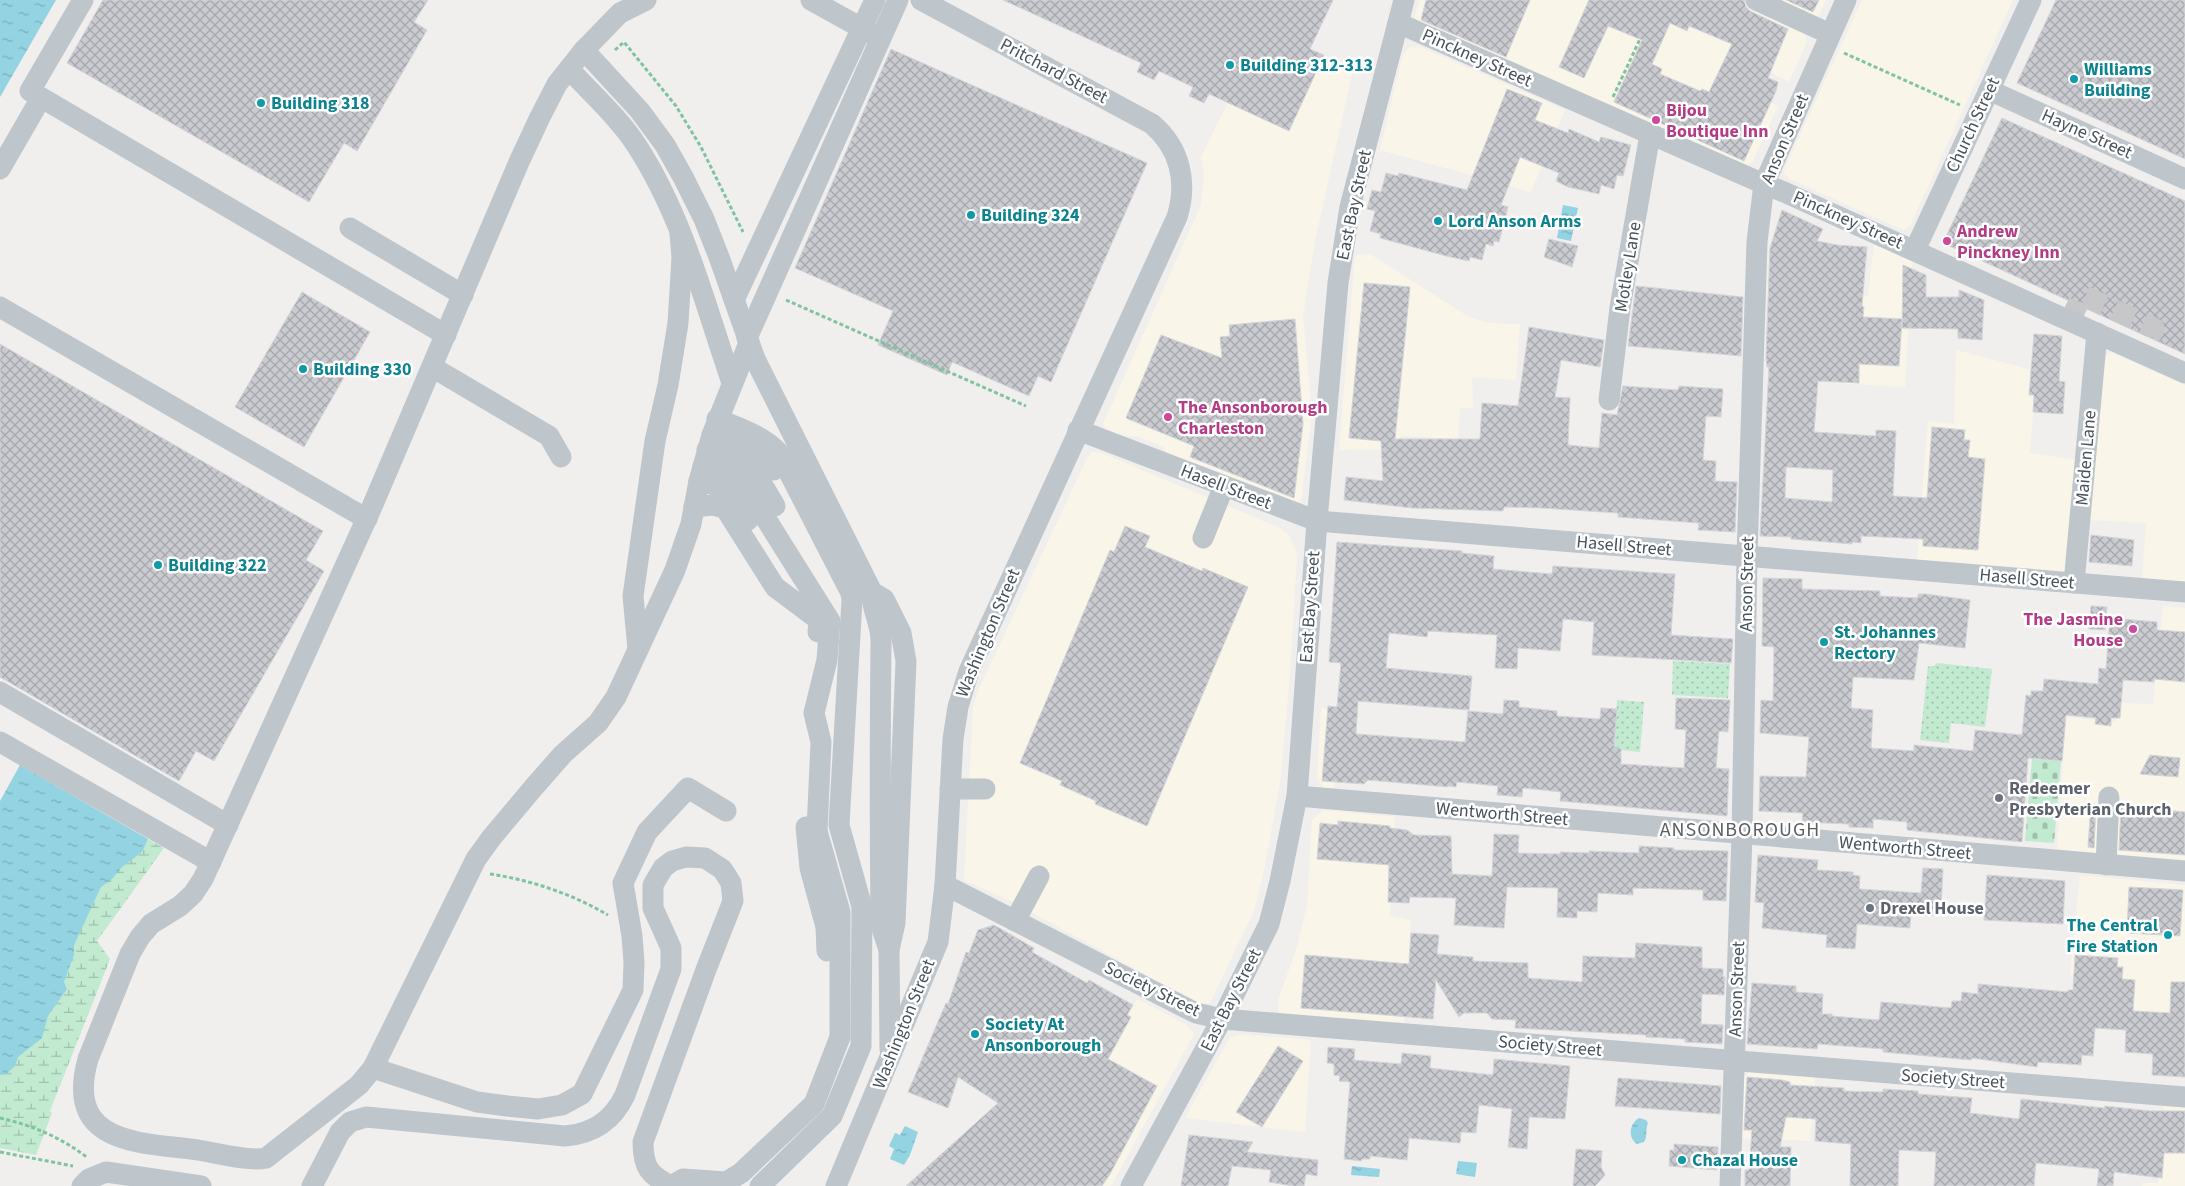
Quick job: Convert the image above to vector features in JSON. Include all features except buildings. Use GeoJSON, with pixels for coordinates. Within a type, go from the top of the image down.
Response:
{"type":"FeatureCollection","features":[{"type":"Feature","properties":{"kind":"street"},"geometry":{"type":"LineString","coordinates":[[83,0],[30,92],[446,335]]}},
{"type":"Feature","properties":{"kind":"street"},"geometry":{"type":"LineString","coordinates":[[646,0],[620,13],[584,50],[557,84],[524,150],[367,519],[211,862],[193,894],[180,906],[151,924],[140,937],[130,954],[88,1059],[82,1089],[92,1115],[109,1134],[130,1141],[235,1155],[253,1160],[266,1158],[358,1085],[373,1068],[470,870],[492,837],[534,787],[563,754],[598,723],[616,697],[676,570],[691,524],[708,450],[770,286],[898,0]]}},
{"type":"Feature","properties":{"kind":"street"},"geometry":{"type":"LineString","coordinates":[[811,0],[881,39]]}},
{"type":"Feature","properties":{"kind":"street"},"geometry":{"type":"LineString","coordinates":[[734,300],[875,0]]}},
{"type":"Feature","properties":{"kind":"street","name":"Pritchard Street"},"geometry":{"type":"LineString","coordinates":[[921,0],[1152,124],[1162,133],[1176,154]]}},
{"type":"Feature","properties":{"kind":"street","name":"East Bay Street"},"geometry":{"type":"LineString","coordinates":[[1130,1186],[1222,1019],[1268,924],[1280,881],[1297,796],[1317,521],[1338,283],[1350,207],[1404,0]]}},
{"type":"Feature","properties":{"kind":"street"},"geometry":{"type":"LineString","coordinates":[[1756,0],[1830,34]]}},
{"type":"Feature","properties":{"kind":"street","name":"Anson Street"},"geometry":{"type":"LineString","coordinates":[[1730,1186],[1742,835],[1747,556],[1757,242],[1764,184],[1846,0]]}},
{"type":"Feature","properties":{"kind":"street","name":"Church Street"},"geometry":{"type":"LineString","coordinates":[[1915,250],[2031,0]]}},
{"type":"Feature","properties":{"kind":"street","name":"Pinckney Street"},"geometry":{"type":"LineString","coordinates":[[1398,23],[1915,250],[2185,373]]}},
{"type":"Feature","properties":{"kind":"street"},"geometry":{"type":"LineString","coordinates":[[584,50],[640,111],[665,145],[704,219],[755,360],[872,592],[884,599],[901,633],[906,662],[895,924],[889,950],[890,1060]]}},
{"type":"Feature","properties":{"kind":"street"},"geometry":{"type":"LineString","coordinates":[[569,69],[618,122],[636,145],[653,174],[680,234],[732,383]]}},
{"type":"Feature","properties":{"kind":"street","name":"Hayne Street"},"geometry":{"type":"LineString","coordinates":[[1990,90],[2185,178]]}},
{"type":"Feature","properties":{"kind":"street"},"geometry":{"type":"LineString","coordinates":[[0,169],[41,98]]}},
{"type":"Feature","properties":{"kind":"street","name":"Motley Lane"},"geometry":{"type":"LineString","coordinates":[[1609,400],[1620,308],[1650,134]]}},
{"type":"Feature","properties":{"kind":"street","name":"Washington Street"},"geometry":{"type":"LineString","coordinates":[[836,1186],[938,942],[945,885],[950,789],[958,706],[968,671],[1177,217],[1181,204],[1183,180],[1176,154]]}},
{"type":"Feature","properties":{"kind":"street"},"geometry":{"type":"LineString","coordinates":[[350,228],[463,295]]}},
{"type":"Feature","properties":{"kind":"street"},"geometry":{"type":"LineString","coordinates":[[638,650],[633,596],[655,441],[668,385],[678,323],[682,257],[680,234]]}},
{"type":"Feature","properties":{"kind":"street"},"geometry":{"type":"LineString","coordinates":[[0,307],[367,519]]}},
{"type":"Feature","properties":{"kind":"street","name":"Maiden Lane"},"geometry":{"type":"LineString","coordinates":[[2074,583],[2097,334]]}},
{"type":"Feature","properties":{"kind":"street"},"geometry":{"type":"LineString","coordinates":[[432,368],[549,436],[561,457]]}},
{"type":"Feature","properties":{"kind":"street","name":"Hasell Street"},"geometry":{"type":"LineString","coordinates":[[1078,430],[1317,521],[2185,592]]}},
{"type":"Feature","properties":{"kind":"street"},"geometry":{"type":"LineString","coordinates":[[708,450],[753,433],[766,441],[779,453],[851,593],[839,825],[862,906],[861,1046],[832,1116],[760,1186]]}},
{"type":"Feature","properties":{"kind":"street"},"geometry":{"type":"LineString","coordinates":[[708,450],[717,485],[732,493],[798,604]]}},
{"type":"Feature","properties":{"kind":"street"},"geometry":{"type":"LineString","coordinates":[[314,1185],[340,1132],[350,1122],[366,1117],[565,1136],[590,1131],[612,1116],[619,1109],[625,1095],[671,969],[671,948],[653,908],[653,885],[663,868],[672,861],[686,857],[696,856],[705,858],[722,869],[731,883],[733,901],[643,1142],[643,1158],[650,1172],[675,1184],[721,1183],[730,1180],[741,1173],[814,1104],[840,1037],[840,912],[817,831],[821,742],[814,713],[826,660],[830,621],[748,489],[739,478],[708,450]]}},
{"type":"Feature","properties":{"kind":"street"},"geometry":{"type":"LineString","coordinates":[[708,450],[731,456],[743,463],[759,478],[841,621],[828,831],[851,908],[851,1034],[849,1046],[825,1107],[743,1186]]}},
{"type":"Feature","properties":{"kind":"street"},"geometry":{"type":"LineString","coordinates":[[1203,538],[1224,486]]}},
{"type":"Feature","properties":{"kind":"street"},"geometry":{"type":"LineString","coordinates":[[675,1184],[727,1167],[802,1099],[829,1038],[826,927],[810,868],[806,836],[809,745],[802,710],[815,666],[819,620],[775,586],[725,508],[713,505],[694,507]]}},
{"type":"Feature","properties":{"kind":"street"},"geometry":{"type":"LineString","coordinates":[[0,692],[228,825]]}},
{"type":"Feature","properties":{"kind":"street"},"geometry":{"type":"LineString","coordinates":[[0,742],[211,862]]}},
{"type":"Feature","properties":{"kind":"street"},"geometry":{"type":"LineString","coordinates":[[373,1068],[478,1102],[507,1106],[538,1109],[562,1105],[582,1094],[633,990],[634,962],[632,936],[623,883],[647,832],[688,788],[726,811]]}},
{"type":"Feature","properties":{"kind":"street"},"geometry":{"type":"LineString","coordinates":[[950,789],[985,789]]}},
{"type":"Feature","properties":{"kind":"street","name":"Wentworth Street"},"geometry":{"type":"LineString","coordinates":[[1297,796],[2185,871]]}},
{"type":"Feature","properties":{"kind":"street"},"geometry":{"type":"LineString","coordinates":[[2106,865],[2109,797]]}},
{"type":"Feature","properties":{"kind":"street"},"geometry":{"type":"LineString","coordinates":[[1015,921],[1039,876]]}},
{"type":"Feature","properties":{"kind":"street","name":"Society Street"},"geometry":{"type":"LineString","coordinates":[[945,885],[1196,1013],[1222,1019],[1734,1062],[2185,1097]]}},
{"type":"Feature","properties":{"kind":"street"},"geometry":{"type":"LineString","coordinates":[[94,1178],[201,1186]]}},
{"type":"Feature","properties":{"kind":"path"},"geometry":{"type":"LineString","coordinates":[[1610,104],[1640,40]]}},
{"type":"Feature","properties":{"kind":"path"},"geometry":{"type":"LineString","coordinates":[[599,65],[624,42],[676,106],[701,147],[754,256]]}},
{"type":"Feature","properties":{"kind":"path"},"geometry":{"type":"LineString","coordinates":[[1844,53],[1960,105]]}},
{"type":"Feature","properties":{"kind":"path"},"geometry":{"type":"LineString","coordinates":[[716,250],[736,217]]}},
{"type":"Feature","properties":{"kind":"path"},"geometry":{"type":"LineString","coordinates":[[770,286],[788,301],[1026,406]]}},
{"type":"Feature","properties":{"kind":"path"},"geometry":{"type":"LineString","coordinates":[[470,870],[507,876],[544,886],[578,900],[608,916]]}},
{"type":"Feature","properties":{"kind":"path"},"geometry":{"type":"LineString","coordinates":[[0,1118],[30,1125],[79,1151],[94,1178]]}},
{"type":"Feature","properties":{"kind":"path"},"geometry":{"type":"LineString","coordinates":[[0,1152],[81,1167],[94,1178]]}},
{"type":"Feature","properties":{"kind":"shaded area"},"geometry":{"type":"Polygon","coordinates":[[[1420,0],[1730,0],[1805,34],[1807,42],[1789,82],[1732,54],[1720,77],[1778,106],[1752,163],[1746,167],[1414,19],[1420,0]]]}},
{"type":"Feature","properties":{"kind":"shaded area"},"geometry":{"type":"Polygon","coordinates":[[[1768,0],[1826,0],[1818,18],[1768,0]]]}},
{"type":"Feature","properties":{"kind":"shaded area"},"geometry":{"type":"Polygon","coordinates":[[[1862,0],[2013,0],[1910,226],[1903,230],[1790,179],[1784,174],[1785,168],[1862,0]]]}},
{"type":"Feature","properties":{"kind":"shaded area"},"geometry":{"type":"Polygon","coordinates":[[[1264,29],[1353,70],[1315,241],[1303,316],[1312,414],[1301,500],[1298,504],[1170,457],[1163,447],[1136,436],[1122,437],[1106,429],[1103,424],[1201,205],[1204,175],[1201,157],[1264,29]]]}},
{"type":"Feature","properties":{"kind":"shaded area"},"geometry":{"type":"Polygon","coordinates":[[[1418,46],[1565,110],[1531,192],[1380,150],[1403,54],[1410,47],[1418,46]]]}},
{"type":"Feature","properties":{"kind":"shaded area"},"geometry":{"type":"Polygon","coordinates":[[[1874,244],[1912,262],[1905,387],[1835,383],[1839,299],[1868,296],[1874,244]]]}},
{"type":"Feature","properties":{"kind":"shaded area"},"geometry":{"type":"Polygon","coordinates":[[[1370,254],[1469,317],[1489,323],[1520,324],[1516,380],[1472,377],[1473,408],[1460,408],[1458,439],[1400,436],[1398,449],[1339,450],[1355,255],[1370,254]]]}},
{"type":"Feature","properties":{"kind":"shaded area"},"geometry":{"type":"Polygon","coordinates":[[[1956,350],[2036,371],[2030,453],[2078,460],[2068,565],[2063,573],[1917,560],[1928,421],[1954,424],[1956,350]]]}},
{"type":"Feature","properties":{"kind":"shaded area"},"geometry":{"type":"Polygon","coordinates":[[[2110,352],[2185,385],[2185,583],[2142,580],[2146,523],[2088,520],[2104,364],[2106,356],[2110,352]]]}},
{"type":"Feature","properties":{"kind":"shaded area"},"geometry":{"type":"Polygon","coordinates":[[[1092,452],[1099,452],[1280,528],[1289,535],[1297,554],[1290,673],[1280,784],[1262,880],[1254,911],[1209,1003],[1204,1004],[1194,1001],[1013,902],[964,880],[973,709],[978,691],[1087,458],[1092,452]]]}},
{"type":"Feature","properties":{"kind":"shaded area"},"geometry":{"type":"Polygon","coordinates":[[[2163,606],[2185,608],[2185,860],[2057,850],[2066,717],[2115,722],[2118,703],[2153,704],[2163,606]]]}},
{"type":"Feature","properties":{"kind":"shaded area"},"geometry":{"type":"Polygon","coordinates":[[[1321,708],[1343,710],[1334,790],[1326,790],[1317,779],[1321,708]]]}},
{"type":"Feature","properties":{"kind":"shaded area"},"geometry":{"type":"Polygon","coordinates":[[[1323,810],[1395,817],[1390,916],[1411,920],[1404,1025],[1283,1016],[1278,1011],[1278,1001],[1298,943],[1307,905],[1312,820],[1323,810]]]}},
{"type":"Feature","properties":{"kind":"shaded area"},"geometry":{"type":"Polygon","coordinates":[[[2080,875],[2185,885],[2185,1028],[2107,1022],[2110,977],[2070,975],[2080,875]]]}},
{"type":"Feature","properties":{"kind":"shaded area"},"geometry":{"type":"Polygon","coordinates":[[[1137,999],[1187,1025],[1194,1034],[1111,1186],[1015,1186],[1083,1101],[1137,999]]]}},
{"type":"Feature","properties":{"kind":"shaded area"},"geometry":{"type":"Polygon","coordinates":[[[1241,1034],[1311,1040],[1305,1132],[1185,1118],[1226,1044],[1231,1037],[1241,1034]]]}},
{"type":"Feature","properties":{"kind":"shaded area"},"geometry":{"type":"Polygon","coordinates":[[[1750,1072],[1815,1077],[1810,1141],[1739,1138],[1743,1078],[1750,1072]]]}},
{"type":"Feature","properties":{"kind":"shaded area"},"geometry":{"type":"Polygon","coordinates":[[[2164,1106],[2185,1107],[2185,1186],[2142,1186],[2143,1183],[2158,1183],[2164,1106]]]}},
{"type":"Feature","properties":{"kind":"green space"},"geometry":{"type":"Polygon","coordinates":[[[1673,661],[1730,664],[1728,698],[1672,695],[1673,661]]]}},
{"type":"Feature","properties":{"kind":"green space"},"geometry":{"type":"Polygon","coordinates":[[[1937,663],[1992,669],[1985,727],[1951,723],[1949,743],[1920,740],[1928,666],[1934,666],[1937,663]]]}},
{"type":"Feature","properties":{"kind":"green space"},"geometry":{"type":"Polygon","coordinates":[[[1617,700],[1644,702],[1640,752],[1621,750],[1614,746],[1617,700]]]}},
{"type":"Feature","properties":{"kind":"green space"},"geometry":{"type":"Polygon","coordinates":[[[2032,759],[2061,761],[2054,843],[2025,841],[2032,759]]]}},
{"type":"Feature","properties":{"kind":"green space"},"geometry":{"type":"Polygon","coordinates":[[[116,821],[164,848],[97,941],[110,959],[50,1111],[52,1113],[36,1155],[0,1148],[0,871],[116,821]]]}},
{"type":"Feature","properties":{"kind":"water"},"geometry":{"type":"Polygon","coordinates":[[[0,0],[56,0],[0,97],[0,0]]]}},
{"type":"Feature","properties":{"kind":"water"},"geometry":{"type":"Polygon","coordinates":[[[1563,205],[1578,208],[1571,241],[1557,238],[1563,205]]]}},
{"type":"Feature","properties":{"kind":"water"},"geometry":{"type":"Polygon","coordinates":[[[20,765],[148,839],[142,852],[122,867],[112,879],[101,887],[74,945],[74,955],[64,982],[67,989],[48,1016],[42,1038],[18,1057],[15,1066],[6,1074],[0,1075],[0,801],[20,765]]]}},
{"type":"Feature","properties":{"kind":"water"},"geometry":{"type":"Polygon","coordinates":[[[1639,1118],[1646,1120],[1648,1123],[1644,1142],[1637,1144],[1632,1138],[1631,1130],[1633,1123],[1639,1118]]]}},
{"type":"Feature","properties":{"kind":"water"},"geometry":{"type":"Polygon","coordinates":[[[905,1126],[918,1132],[910,1155],[904,1165],[890,1159],[894,1149],[889,1146],[895,1133],[900,1135],[905,1126]]]}},
{"type":"Feature","properties":{"kind":"water"},"geometry":{"type":"Polygon","coordinates":[[[1458,1161],[1477,1163],[1475,1177],[1456,1174],[1458,1161]]]}},
{"type":"Feature","properties":{"kind":"water"},"geometry":{"type":"Polygon","coordinates":[[[1352,1166],[1380,1169],[1379,1177],[1351,1175],[1352,1166]]]}},
{"type":"Feature","properties":{"kind":"tunnel"},"geometry":{"type":"LineString","coordinates":[[2070,321],[2082,295],[2154,328],[2142,354]]}},
{"type":"Feature","properties":{"kind":"place","name":"Building 312-313"},"geometry":{"type":"Point","coordinates":[1230,65]}},
{"type":"Feature","properties":{"kind":"place","name":"Williams Building"},"geometry":{"type":"Point","coordinates":[2074,79]}},
{"type":"Feature","properties":{"kind":"place","name":"Building 318"},"geometry":{"type":"Point","coordinates":[261,103]}},
{"type":"Feature","properties":{"kind":"place","name":"Bijou Boutique Inn"},"geometry":{"type":"Point","coordinates":[1656,120]}},
{"type":"Feature","properties":{"kind":"place","name":"Building 324"},"geometry":{"type":"Point","coordinates":[971,215]}},
{"type":"Feature","properties":{"kind":"place","name":"Lord Anson Arms"},"geometry":{"type":"Point","coordinates":[1438,221]}},
{"type":"Feature","properties":{"kind":"place","name":"Andrew Pinckney Inn"},"geometry":{"type":"Point","coordinates":[1947,241]}},
{"type":"Feature","properties":{"kind":"place","name":"Building 330"},"geometry":{"type":"Point","coordinates":[303,369]}},
{"type":"Feature","properties":{"kind":"place","name":"The Ansonborough Charleston"},"geometry":{"type":"Point","coordinates":[1168,417]}},
{"type":"Feature","properties":{"kind":"place","name":"Building 322"},"geometry":{"type":"Point","coordinates":[158,565]}},
{"type":"Feature","properties":{"kind":"place","name":"The Jasmine House"},"geometry":{"type":"Point","coordinates":[2133,629]}},
{"type":"Feature","properties":{"kind":"place","name":"St. Johannes Rectory"},"geometry":{"type":"Point","coordinates":[1824,642]}},
{"type":"Feature","properties":{"kind":"place","name":"Redeemer Presbyterian Church"},"geometry":{"type":"Point","coordinates":[1999,798]}},
{"type":"Feature","properties":{"kind":"place","name":"Drexel House"},"geometry":{"type":"Point","coordinates":[1870,908]}},
{"type":"Feature","properties":{"kind":"place","name":"The Central Fire Station"},"geometry":{"type":"Point","coordinates":[2168,935]}},
{"type":"Feature","properties":{"kind":"place","name":"Society At Ansonborough"},"geometry":{"type":"Point","coordinates":[975,1034]}},
{"type":"Feature","properties":{"kind":"place","name":"Chazal House"},"geometry":{"type":"Point","coordinates":[1682,1160]}},
{"type":"Feature","properties":{"kind":"district","name":"ANSONBOROUGH"},"geometry":{"type":"Point","coordinates":[1740,830]}}]}
